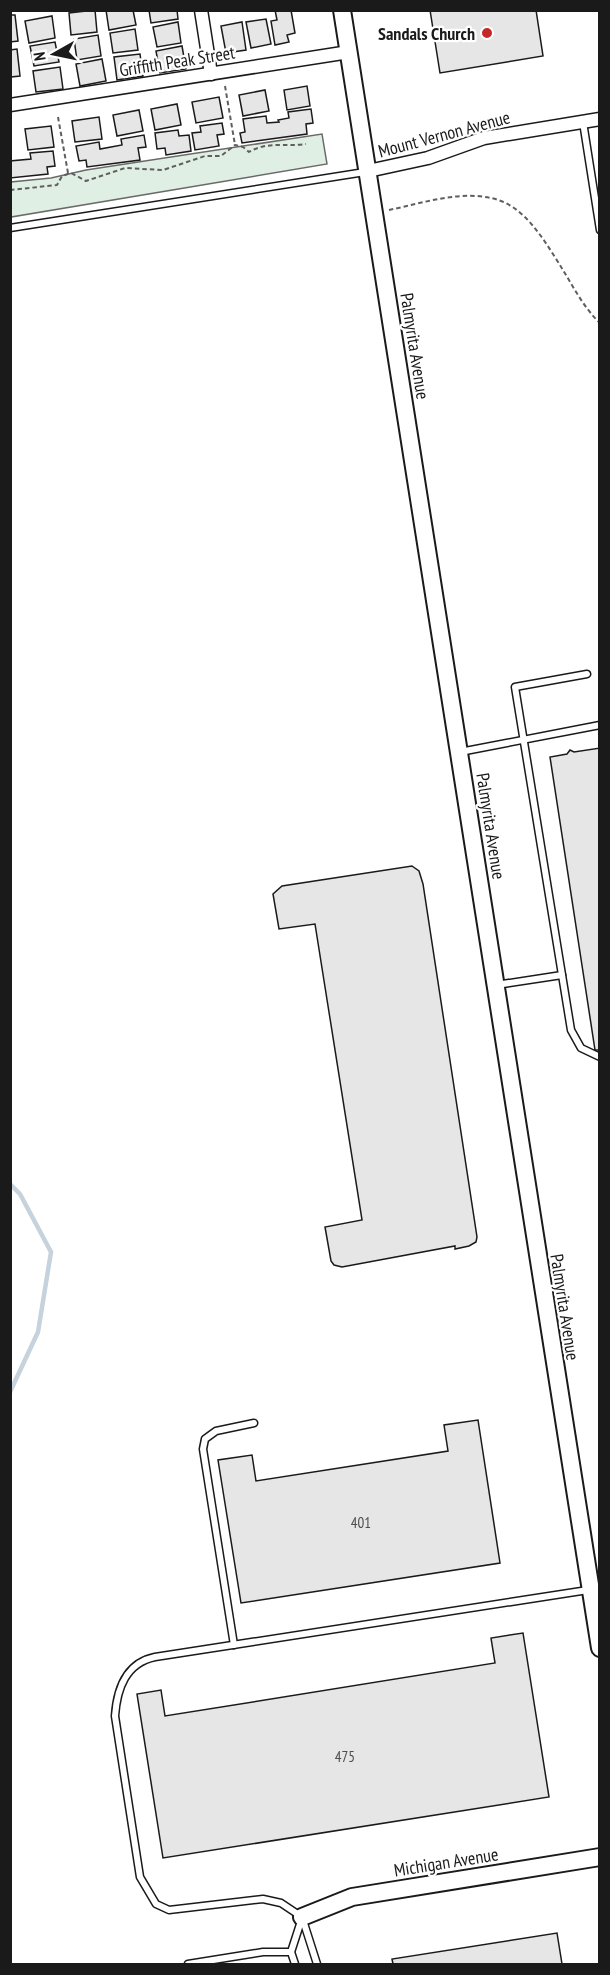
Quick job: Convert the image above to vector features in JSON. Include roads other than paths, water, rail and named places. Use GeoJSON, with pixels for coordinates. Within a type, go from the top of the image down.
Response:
{"type":"FeatureCollection","features":[{"type":"Feature","properties":{"kind":"street"},"geometry":{"type":"LineString","coordinates":[[201,10],[217,74]]}},
{"type":"Feature","properties":{"kind":"street","name":"Palmyrita Avenue"},"geometry":{"type":"LineString","coordinates":[[342,10],[600,1648]]}},
{"type":"Feature","properties":{"kind":"street","name":"Griffith Peak Street"},"geometry":{"type":"LineString","coordinates":[[10,105],[349,52]]}},
{"type":"Feature","properties":{"kind":"street","name":"Mount Vernon Avenue"},"geometry":{"type":"LineString","coordinates":[[368,171],[428,158],[484,138],[600,119]]}},
{"type":"Feature","properties":{"kind":"street","name":"Michigan Avenue"},"geometry":{"type":"LineString","coordinates":[[302,1917],[352,1897],[600,1857]]}},
{"type":"Feature","properties":{"kind":"lane"},"geometry":{"type":"LineString","coordinates":[[583,122],[600,230]]}},
{"type":"Feature","properties":{"kind":"lane"},"geometry":{"type":"LineString","coordinates":[[10,228],[368,171]]}},
{"type":"Feature","properties":{"kind":"lane"},"geometry":{"type":"LineString","coordinates":[[587,674],[515,687],[571,1030],[580,1048],[600,1057]]}},
{"type":"Feature","properties":{"kind":"lane"},"geometry":{"type":"LineString","coordinates":[[459,752],[600,724]]}},
{"type":"Feature","properties":{"kind":"lane"},"geometry":{"type":"LineString","coordinates":[[496,986],[562,975]]}},
{"type":"Feature","properties":{"kind":"lane"},"geometry":{"type":"LineString","coordinates":[[234,1645],[203,1449],[205,1440],[216,1431],[254,1423]]}},
{"type":"Feature","properties":{"kind":"lane"},"geometry":{"type":"LineString","coordinates":[[317,1965],[302,1917],[281,1903],[263,1899],[169,1910],[156,1904],[146,1892],[140,1877],[115,1716],[119,1692],[130,1670],[142,1660],[590,1590]]}},
{"type":"Feature","properties":{"kind":"lane"},"geometry":{"type":"LineString","coordinates":[[295,1965],[291,1952],[302,1917]]}},
{"type":"Feature","properties":{"kind":"lane"},"geometry":{"type":"LineString","coordinates":[[188,1965],[263,1952],[291,1952]]}},
{"type":"Feature","properties":{"kind":"waterway"},"geometry":{"type":"LineString","coordinates":[[10,1184],[20,1194],[51,1252],[38,1332],[10,1392]]}},
{"type":"Feature","properties":{"kind":"place","name":"Sandals Church"},"geometry":{"type":"Point","coordinates":[487,33]}}]}
